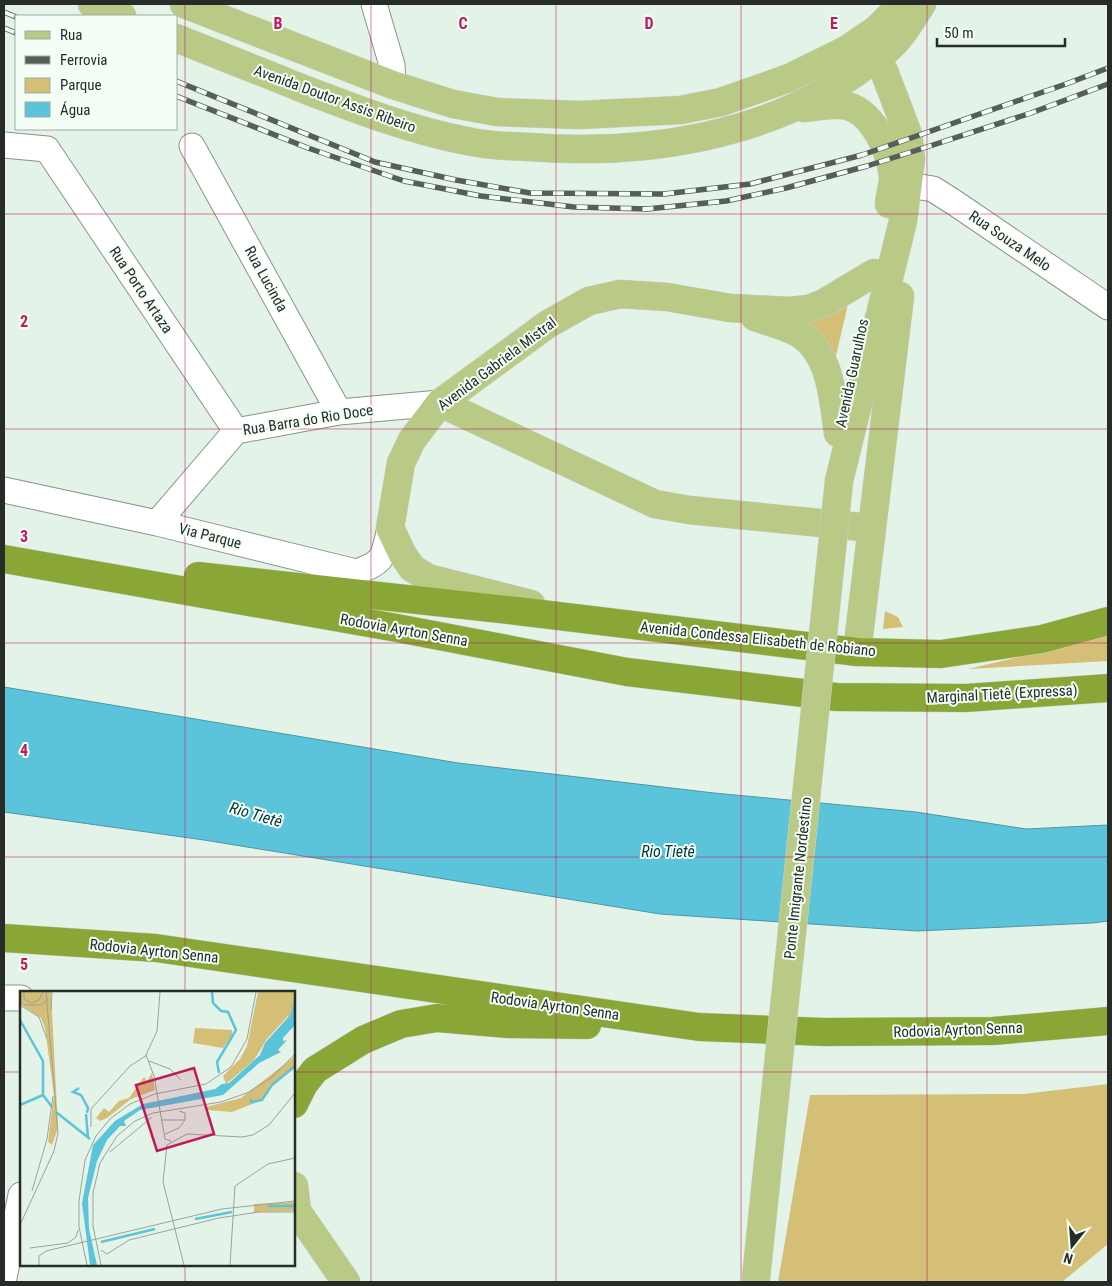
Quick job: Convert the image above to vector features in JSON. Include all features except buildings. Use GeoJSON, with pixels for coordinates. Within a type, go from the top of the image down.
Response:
{"type":"FeatureCollection","features":[{"type":"Feature","properties":{"kind":"highway","name":"Rodovia Ayrton Senna"},"geometry":{"type":"LineString","coordinates":[[4,559],[397,628],[627,672],[836,696]]}},
{"type":"Feature","properties":{"kind":"highway","name":"Avenida Condessa Elisabeth de Robiano"},"geometry":{"type":"LineString","coordinates":[[112,578],[156,571],[857,652],[941,654],[1042,639],[1108,621]]}},
{"type":"Feature","properties":{"kind":"highway","name":"Marginal Tietê (Expressa)"},"geometry":{"type":"LineString","coordinates":[[836,696],[966,698],[1108,688]]}},
{"type":"Feature","properties":{"kind":"highway","name":"Rodovia Ayrton Senna"},"geometry":{"type":"LineString","coordinates":[[4,938],[156,948],[699,1027],[824,1032],[993,1031],[1108,1021]]}},
{"type":"Feature","properties":{"kind":"highway"},"geometry":{"type":"LineString","coordinates":[[295,1102],[304,1084],[304,1070],[363,1040],[401,1024],[437,1018],[508,1024],[699,1027]]}},
{"type":"Feature","properties":{"kind":"main road"},"geometry":{"type":"LineString","coordinates":[[92,4],[120,15]]}},
{"type":"Feature","properties":{"kind":"main road"},"geometry":{"type":"LineString","coordinates":[[184,4],[394,85],[477,110],[526,114],[579,115],[681,110],[721,102],[789,78],[846,50],[868,49]]}},
{"type":"Feature","properties":{"kind":"main road"},"geometry":{"type":"LineString","coordinates":[[792,109],[842,83],[868,49],[877,29],[911,11]]}},
{"type":"Feature","properties":{"kind":"main road"},"geometry":{"type":"LineString","coordinates":[[898,108],[901,59],[911,11]]}},
{"type":"Feature","properties":{"kind":"main road","name":"Avenida Doutor Assis Ribeiro"},"geometry":{"type":"LineString","coordinates":[[178,39],[376,117],[469,142],[556,149],[629,148],[697,138],[792,109]]}},
{"type":"Feature","properties":{"kind":"main road","name":"Avenida Guarulhos"},"geometry":{"type":"LineString","coordinates":[[839,480],[903,220],[911,159],[908,134],[884,71],[868,49]]}},
{"type":"Feature","properties":{"kind":"main road"},"geometry":{"type":"LineString","coordinates":[[376,117],[384,110],[390,100],[394,85]]}},
{"type":"Feature","properties":{"kind":"main road","name":"Avenida Guarulhos"},"geometry":{"type":"LineString","coordinates":[[792,109],[843,105],[858,110],[870,120],[880,135],[893,180],[838,433],[839,480]]}},
{"type":"Feature","properties":{"kind":"main road"},"geometry":{"type":"LineString","coordinates":[[469,142],[469,122],[477,110]]}},
{"type":"Feature","properties":{"kind":"main road","name":"Avenida Guarulhos"},"geometry":{"type":"LineString","coordinates":[[857,652],[901,285],[903,220]]}},
{"type":"Feature","properties":{"kind":"main road","name":"Avenida Gabriela Mistral"},"geometry":{"type":"LineString","coordinates":[[390,528],[400,463],[412,440],[440,403],[548,324],[589,301],[620,294],[668,297],[730,308],[790,311],[808,309],[824,303],[874,274]]}},
{"type":"Feature","properties":{"kind":"main road","name":"Avenida Gabriela Mistral"},"geometry":{"type":"LineString","coordinates":[[730,308],[798,332],[814,345],[824,363],[833,398],[838,433]]}},
{"type":"Feature","properties":{"kind":"main road"},"geometry":{"type":"LineString","coordinates":[[440,403],[655,504],[689,510],[871,528]]}},
{"type":"Feature","properties":{"kind":"main road","name":"Ponte Imigrante Nordestino"},"geometry":{"type":"LineString","coordinates":[[756,1280],[839,480]]}},
{"type":"Feature","properties":{"kind":"main road"},"geometry":{"type":"LineString","coordinates":[[390,528],[402,554],[412,568],[428,578],[459,587],[526,601],[554,616]]}},
{"type":"Feature","properties":{"kind":"main road"},"geometry":{"type":"LineString","coordinates":[[295,1203],[346,1282]]}},
{"type":"Feature","properties":{"kind":"street"},"geometry":{"type":"LineString","coordinates":[[374,4],[392,66],[394,85]]}},
{"type":"Feature","properties":{"kind":"street","name":"Rua Porto Artaza"},"geometry":{"type":"LineString","coordinates":[[4,145],[46,149],[236,431]]}},
{"type":"Feature","properties":{"kind":"street","name":"Rua Lucinda"},"geometry":{"type":"LineString","coordinates":[[192,146],[339,412]]}},
{"type":"Feature","properties":{"kind":"street","name":"Rua Souza Melo"},"geometry":{"type":"LineString","coordinates":[[908,185],[933,190],[955,203],[1108,307]]}},
{"type":"Feature","properties":{"kind":"street","name":"Rua Barra do Rio Doce"},"geometry":{"type":"LineString","coordinates":[[157,523],[236,431],[339,412],[440,403]]}},
{"type":"Feature","properties":{"kind":"street","name":"Via Parque"},"geometry":{"type":"LineString","coordinates":[[4,490],[157,523],[356,572],[373,566],[383,557],[390,528]]}},
{"type":"Feature","properties":{"kind":"street"},"geometry":{"type":"LineString","coordinates":[[4,998],[20,998]]}},
{"type":"Feature","properties":{"kind":"street"},"geometry":{"type":"LineString","coordinates":[[11,1265],[20,1201]]}},
{"type":"Feature","properties":{"kind":"green space"},"geometry":{"type":"Polygon","coordinates":[[[849,300],[834,364],[804,322],[849,300]]]}},
{"type":"Feature","properties":{"kind":"green space"},"geometry":{"type":"Polygon","coordinates":[[[885,611],[898,617],[903,627],[883,629],[885,611]]]}},
{"type":"Feature","properties":{"kind":"green space"},"geometry":{"type":"Polygon","coordinates":[[[1108,634],[1108,661],[968,669],[1099,638],[1108,634]]]}},
{"type":"Feature","properties":{"kind":"green space"},"geometry":{"type":"Polygon","coordinates":[[[1108,1084],[1108,1244],[1062,1282],[778,1282],[810,1095],[1024,1094],[1108,1084]]]}},
{"type":"Feature","properties":{"kind":"water","name":"Rio Tietê"},"geometry":{"type":"Polygon","coordinates":[[[4,687],[458,763],[714,793],[916,812],[1026,829],[1108,825],[1108,921],[917,931],[660,914],[204,840],[4,812],[4,687]]]}},
{"type":"Feature","properties":{"kind":"railway"},"geometry":{"type":"LineString","coordinates":[[4,12],[15,17]]}},
{"type":"Feature","properties":{"kind":"railway"},"geometry":{"type":"LineString","coordinates":[[4,28],[15,33]]}},
{"type":"Feature","properties":{"kind":"railway"},"geometry":{"type":"LineString","coordinates":[[178,82],[375,162],[456,180],[530,193],[664,194],[750,184],[862,155],[1108,68]]}},
{"type":"Feature","properties":{"kind":"railway"},"geometry":{"type":"LineString","coordinates":[[178,97],[308,148],[404,181],[481,196],[574,207],[647,209],[726,201],[786,188],[867,166],[933,145],[1031,113],[1108,84]]}}]}
